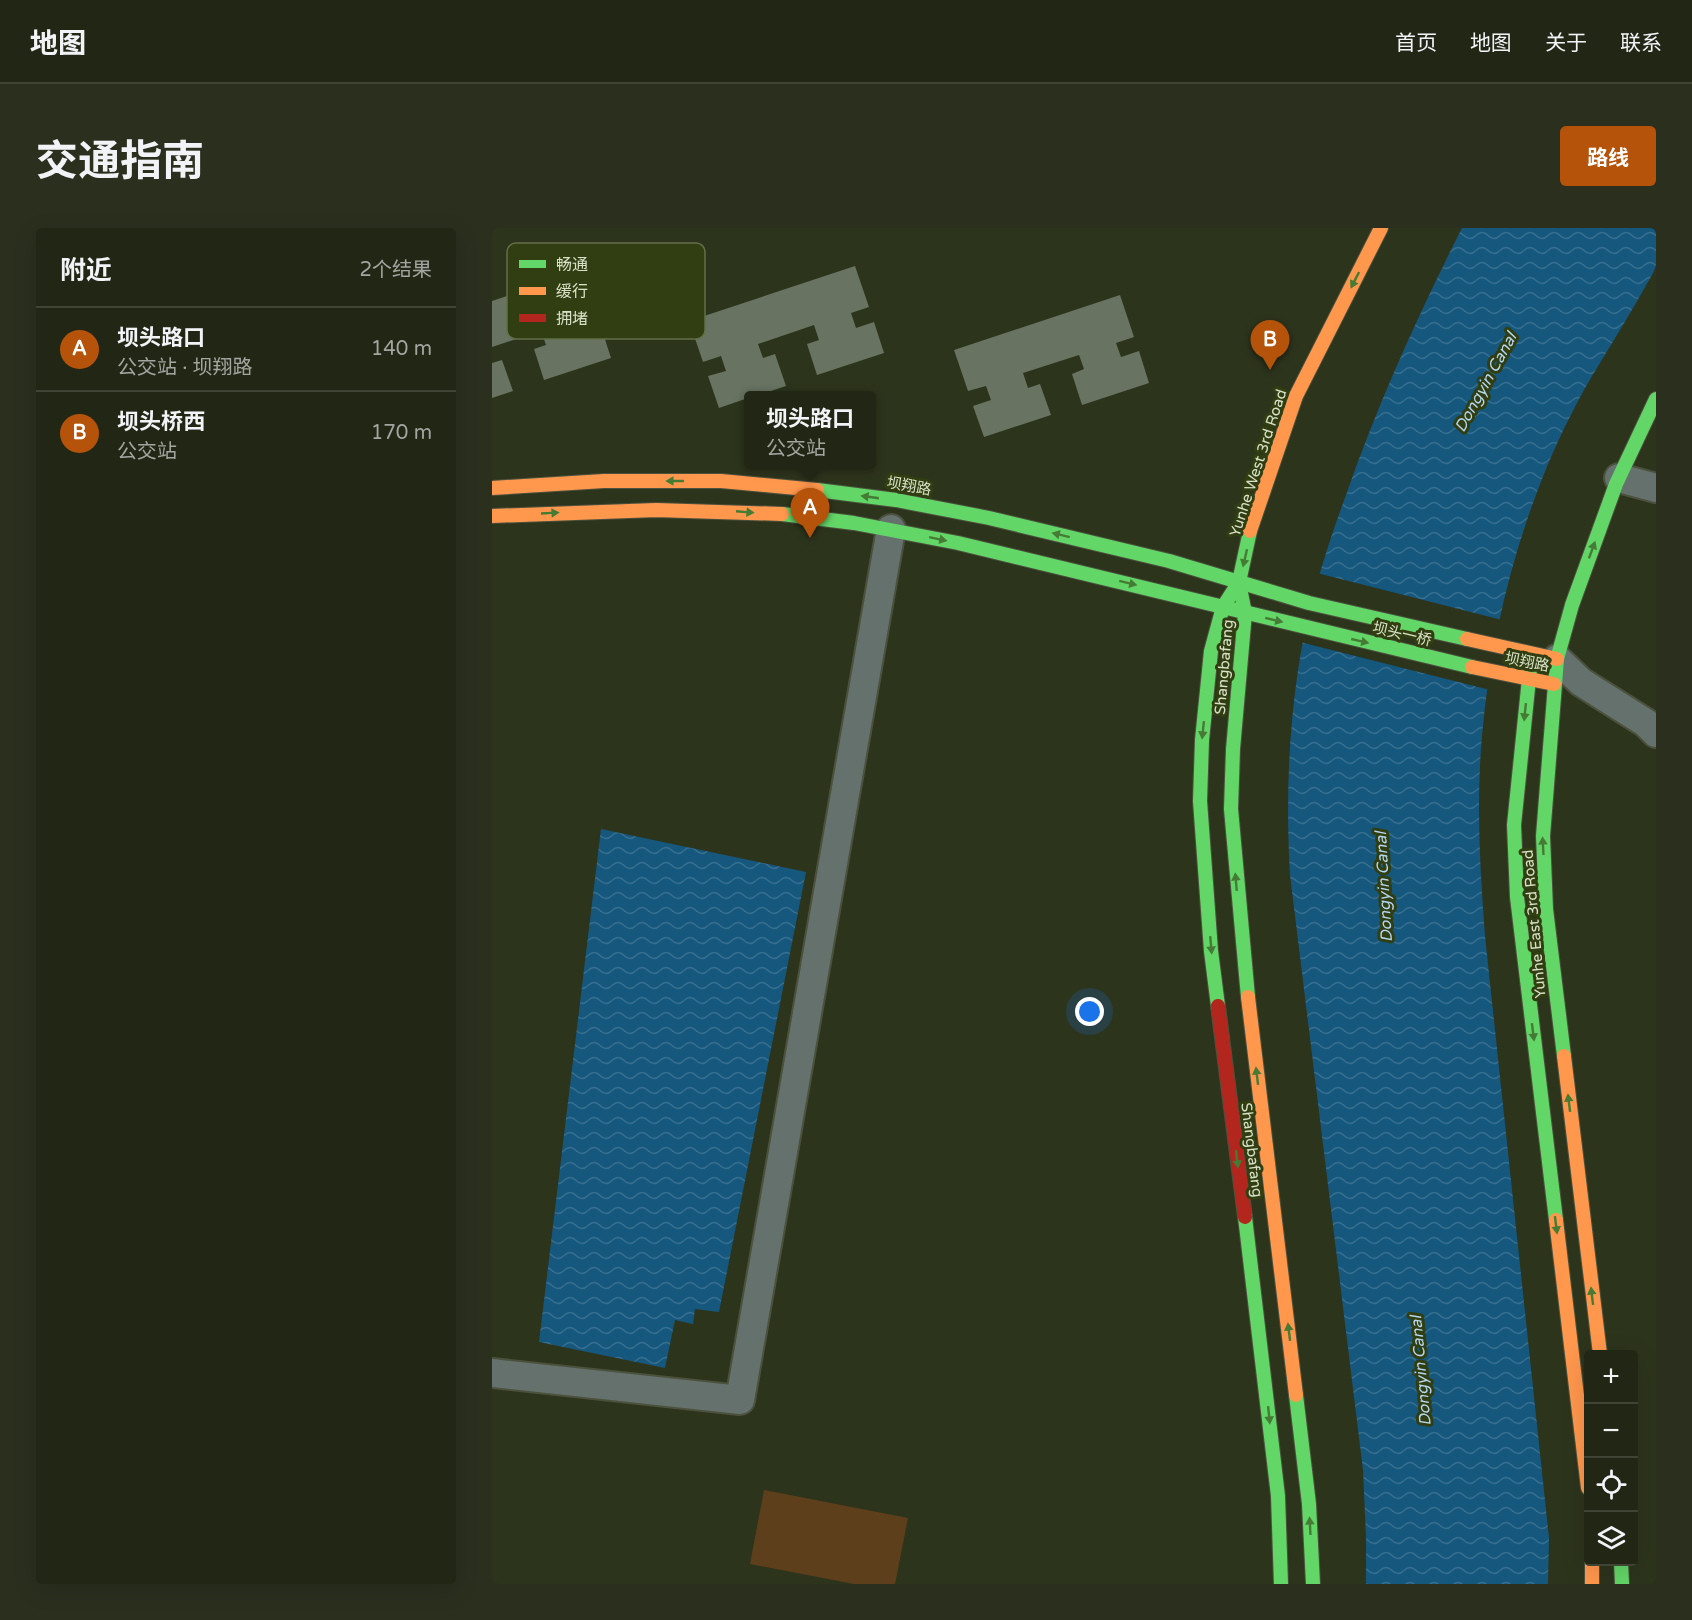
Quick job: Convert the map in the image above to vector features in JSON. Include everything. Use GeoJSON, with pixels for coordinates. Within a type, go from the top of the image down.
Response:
{"type":"FeatureCollection","features":[{"type":"Feature","properties":{"kind":"street","name":"Yunhe West 3rd Road"},"geometry":{"type":"LineString","coordinates":[[1239,582],[1252,524],[1296,396],[1381,228]]}},
{"type":"Feature","properties":{"kind":"street","name":"Yunhe East 3rd Road"},"geometry":{"type":"LineString","coordinates":[[1584,1458],[1517,897],[1514,825],[1551,672],[1572,605],[1619,478],[1656,399]]}},
{"type":"Feature","properties":{"kind":"street"},"geometry":{"type":"LineString","coordinates":[[1619,478],[1656,488]]}},
{"type":"Feature","properties":{"kind":"street","name":"坝翔路"},"geometry":{"type":"LineString","coordinates":[[492,488],[604,481],[722,481],[896,500],[989,518],[1169,561],[1309,603]]}},
{"type":"Feature","properties":{"kind":"street"},"geometry":{"type":"LineString","coordinates":[[492,516],[608,510],[720,510],[819,518],[891,529],[994,551],[1245,613]]}},
{"type":"Feature","properties":{"kind":"street"},"geometry":{"type":"LineString","coordinates":[[492,1373],[740,1400],[891,529]]}},
{"type":"Feature","properties":{"kind":"street","name":"Shangbafang"},"geometry":{"type":"LineString","coordinates":[[1239,582],[1223,607],[1211,651],[1202,740],[1200,801],[1211,951],[1278,1496],[1281,1584]]}},
{"type":"Feature","properties":{"kind":"street","name":"Shangbafang"},"geometry":{"type":"LineString","coordinates":[[1239,582],[1245,613],[1230,809],[1243,958],[1309,1504],[1312,1584]]}},
{"type":"Feature","properties":{"kind":"street","name":"坝头一桥"},"geometry":{"type":"LineString","coordinates":[[1309,603],[1500,647]]}},
{"type":"Feature","properties":{"kind":"street","name":"坝头一桥"},"geometry":{"type":"LineString","coordinates":[[1245,613],[1494,672]]}},
{"type":"Feature","properties":{"kind":"street","name":"坝翔路"},"geometry":{"type":"LineString","coordinates":[[1500,647],[1551,672]]}},
{"type":"Feature","properties":{"kind":"street","name":"坝翔路"},"geometry":{"type":"LineString","coordinates":[[1494,672],[1551,672]]}},
{"type":"Feature","properties":{"kind":"street","name":"Yunhe East 3rd Road"},"geometry":{"type":"LineString","coordinates":[[1551,672],[1543,836],[1546,909],[1600,1350]]}},
{"type":"Feature","properties":{"kind":"street"},"geometry":{"type":"LineString","coordinates":[[1551,672],[1646,723],[1656,733]]}},
{"type":"Feature","properties":{"kind":"street"},"geometry":{"type":"LineString","coordinates":[[1592,1566],[1592,1584]]}},
{"type":"Feature","properties":{"kind":"street"},"geometry":{"type":"LineString","coordinates":[[1621,1566],[1622,1584]]}},
{"type":"Feature","properties":{"kind":"shaded area"},"geometry":{"type":"Polygon","coordinates":[[[764,1490],[908,1518],[895,1584],[854,1584],[750,1564],[764,1490]]]}},
{"type":"Feature","properties":{"kind":"water","name":"Dongyin Canal"},"geometry":{"type":"Polygon","coordinates":[[[1462,228],[1656,228],[1656,264],[1628,317],[1572,412],[1535,497],[1504,598],[1491,667],[1482,736],[1479,811],[1485,936],[1549,1538],[1548,1584],[1366,1584],[1363,1470],[1290,875],[1288,798],[1290,747],[1302,648],[1312,603],[1331,538],[1385,393],[1414,326],[1462,228]]]}},
{"type":"Feature","properties":{"kind":"water"},"geometry":{"type":"Polygon","coordinates":[[[601,829],[806,872],[719,1312],[695,1309],[693,1324],[675,1320],[665,1368],[539,1342],[601,829]]]}},
{"type":"Feature","properties":{"kind":"pier"},"geometry":{"type":"Polygon","coordinates":[[[1317,573],[1502,620],[1490,690],[1300,642],[1317,573]]]}},
{"type":"Feature","properties":{"kind":"building"},"geometry":{"type":"Polygon","coordinates":[[[855,266],[869,307],[851,313],[856,328],[874,322],[884,353],[817,375],[807,344],[819,340],[814,325],[758,344],[763,358],[775,354],[786,386],[771,391],[744,391],[744,399],[719,408],[708,376],[726,371],[721,356],[703,362],[695,339],[705,339],[705,316],[855,266]]]}},
{"type":"Feature","properties":{"kind":"building"},"geometry":{"type":"Polygon","coordinates":[[[1120,295],[1134,337],[1116,343],[1121,357],[1139,351],[1149,383],[1082,405],[1072,374],[1084,369],[1079,355],[1023,373],[1028,388],[1040,384],[1051,415],[984,437],[973,406],[991,400],[986,386],[968,391],[954,350],[1120,295]]]}},
{"type":"Feature","properties":{"kind":"building"},"geometry":{"type":"Polygon","coordinates":[[[507,296],[507,339],[516,339],[492,347],[492,301],[507,296]]]}},
{"type":"Feature","properties":{"kind":"building"},"geometry":{"type":"Polygon","coordinates":[[[544,339],[605,339],[611,358],[544,380],[534,349],[546,345],[544,339]]]}},
{"type":"Feature","properties":{"kind":"building"},"geometry":{"type":"Polygon","coordinates":[[[502,360],[513,391],[492,398],[492,363],[502,360]]]}},
{"type":"Feature","properties":{"kind":"traffic: fast"},"geometry":{"type":"LineString","coordinates":[[1564,1056],[1546,909],[1543,836],[1557,659],[1572,605],[1616,484],[1656,399]]}},
{"type":"Feature","properties":{"kind":"traffic: fast"},"geometry":{"type":"LineString","coordinates":[[817,490],[896,500],[989,518],[1169,561],[1309,603],[1467,639]]}},
{"type":"Feature","properties":{"kind":"traffic: fast"},"geometry":{"type":"LineString","coordinates":[[782,514],[854,523],[958,543],[1472,667]]}},
{"type":"Feature","properties":{"kind":"traffic: fast"},"geometry":{"type":"LineString","coordinates":[[1218,1006],[1211,951],[1200,801],[1202,740],[1211,651],[1223,607],[1239,582],[1250,531]]}},
{"type":"Feature","properties":{"kind":"traffic: fast"},"geometry":{"type":"LineString","coordinates":[[1241,593],[1245,613],[1233,749],[1231,809],[1248,997]]}},
{"type":"Feature","properties":{"kind":"traffic: fast"},"geometry":{"type":"LineString","coordinates":[[1531,659],[1514,825],[1517,897],[1556,1220]]}},
{"type":"Feature","properties":{"kind":"traffic: fast"},"geometry":{"type":"LineString","coordinates":[[1245,1217],[1278,1496],[1281,1584]]}},
{"type":"Feature","properties":{"kind":"traffic: fast"},"geometry":{"type":"LineString","coordinates":[[1296,1395],[1309,1504],[1313,1584]]}},
{"type":"Feature","properties":{"kind":"traffic: fast"},"geometry":{"type":"LineString","coordinates":[[1621,1566],[1622,1584]]}},
{"type":"Feature","properties":{"kind":"traffic: slow"},"geometry":{"type":"LineString","coordinates":[[1250,531],[1296,396],[1381,228]]}},
{"type":"Feature","properties":{"kind":"traffic: slow"},"geometry":{"type":"LineString","coordinates":[[492,488],[604,481],[721,481],[817,490]]}},
{"type":"Feature","properties":{"kind":"traffic: slow"},"geometry":{"type":"LineString","coordinates":[[492,516],[656,510],[782,514]]}},
{"type":"Feature","properties":{"kind":"traffic: slow"},"geometry":{"type":"LineString","coordinates":[[1467,639],[1557,659]]}},
{"type":"Feature","properties":{"kind":"traffic: slow"},"geometry":{"type":"LineString","coordinates":[[1472,667],[1554,684]]}},
{"type":"Feature","properties":{"kind":"traffic: slow"},"geometry":{"type":"LineString","coordinates":[[1248,997],[1296,1395]]}},
{"type":"Feature","properties":{"kind":"traffic: slow"},"geometry":{"type":"LineString","coordinates":[[1564,1056],[1600,1350]]}},
{"type":"Feature","properties":{"kind":"traffic: slow"},"geometry":{"type":"LineString","coordinates":[[1556,1220],[1584,1458]]}},
{"type":"Feature","properties":{"kind":"traffic: slow"},"geometry":{"type":"LineString","coordinates":[[1592,1566],[1592,1584]]}},
{"type":"Feature","properties":{"kind":"traffic: jam"},"geometry":{"type":"LineString","coordinates":[[1218,1006],[1245,1217]]}},
{"type":"Feature","properties":{"kind":"place","name":"坝头桥西"},"geometry":{"type":"Point","coordinates":[1270,370]}},
{"type":"Feature","properties":{"kind":"place","name":"坝头路口"},"geometry":{"type":"Point","coordinates":[810,538]}}]}
